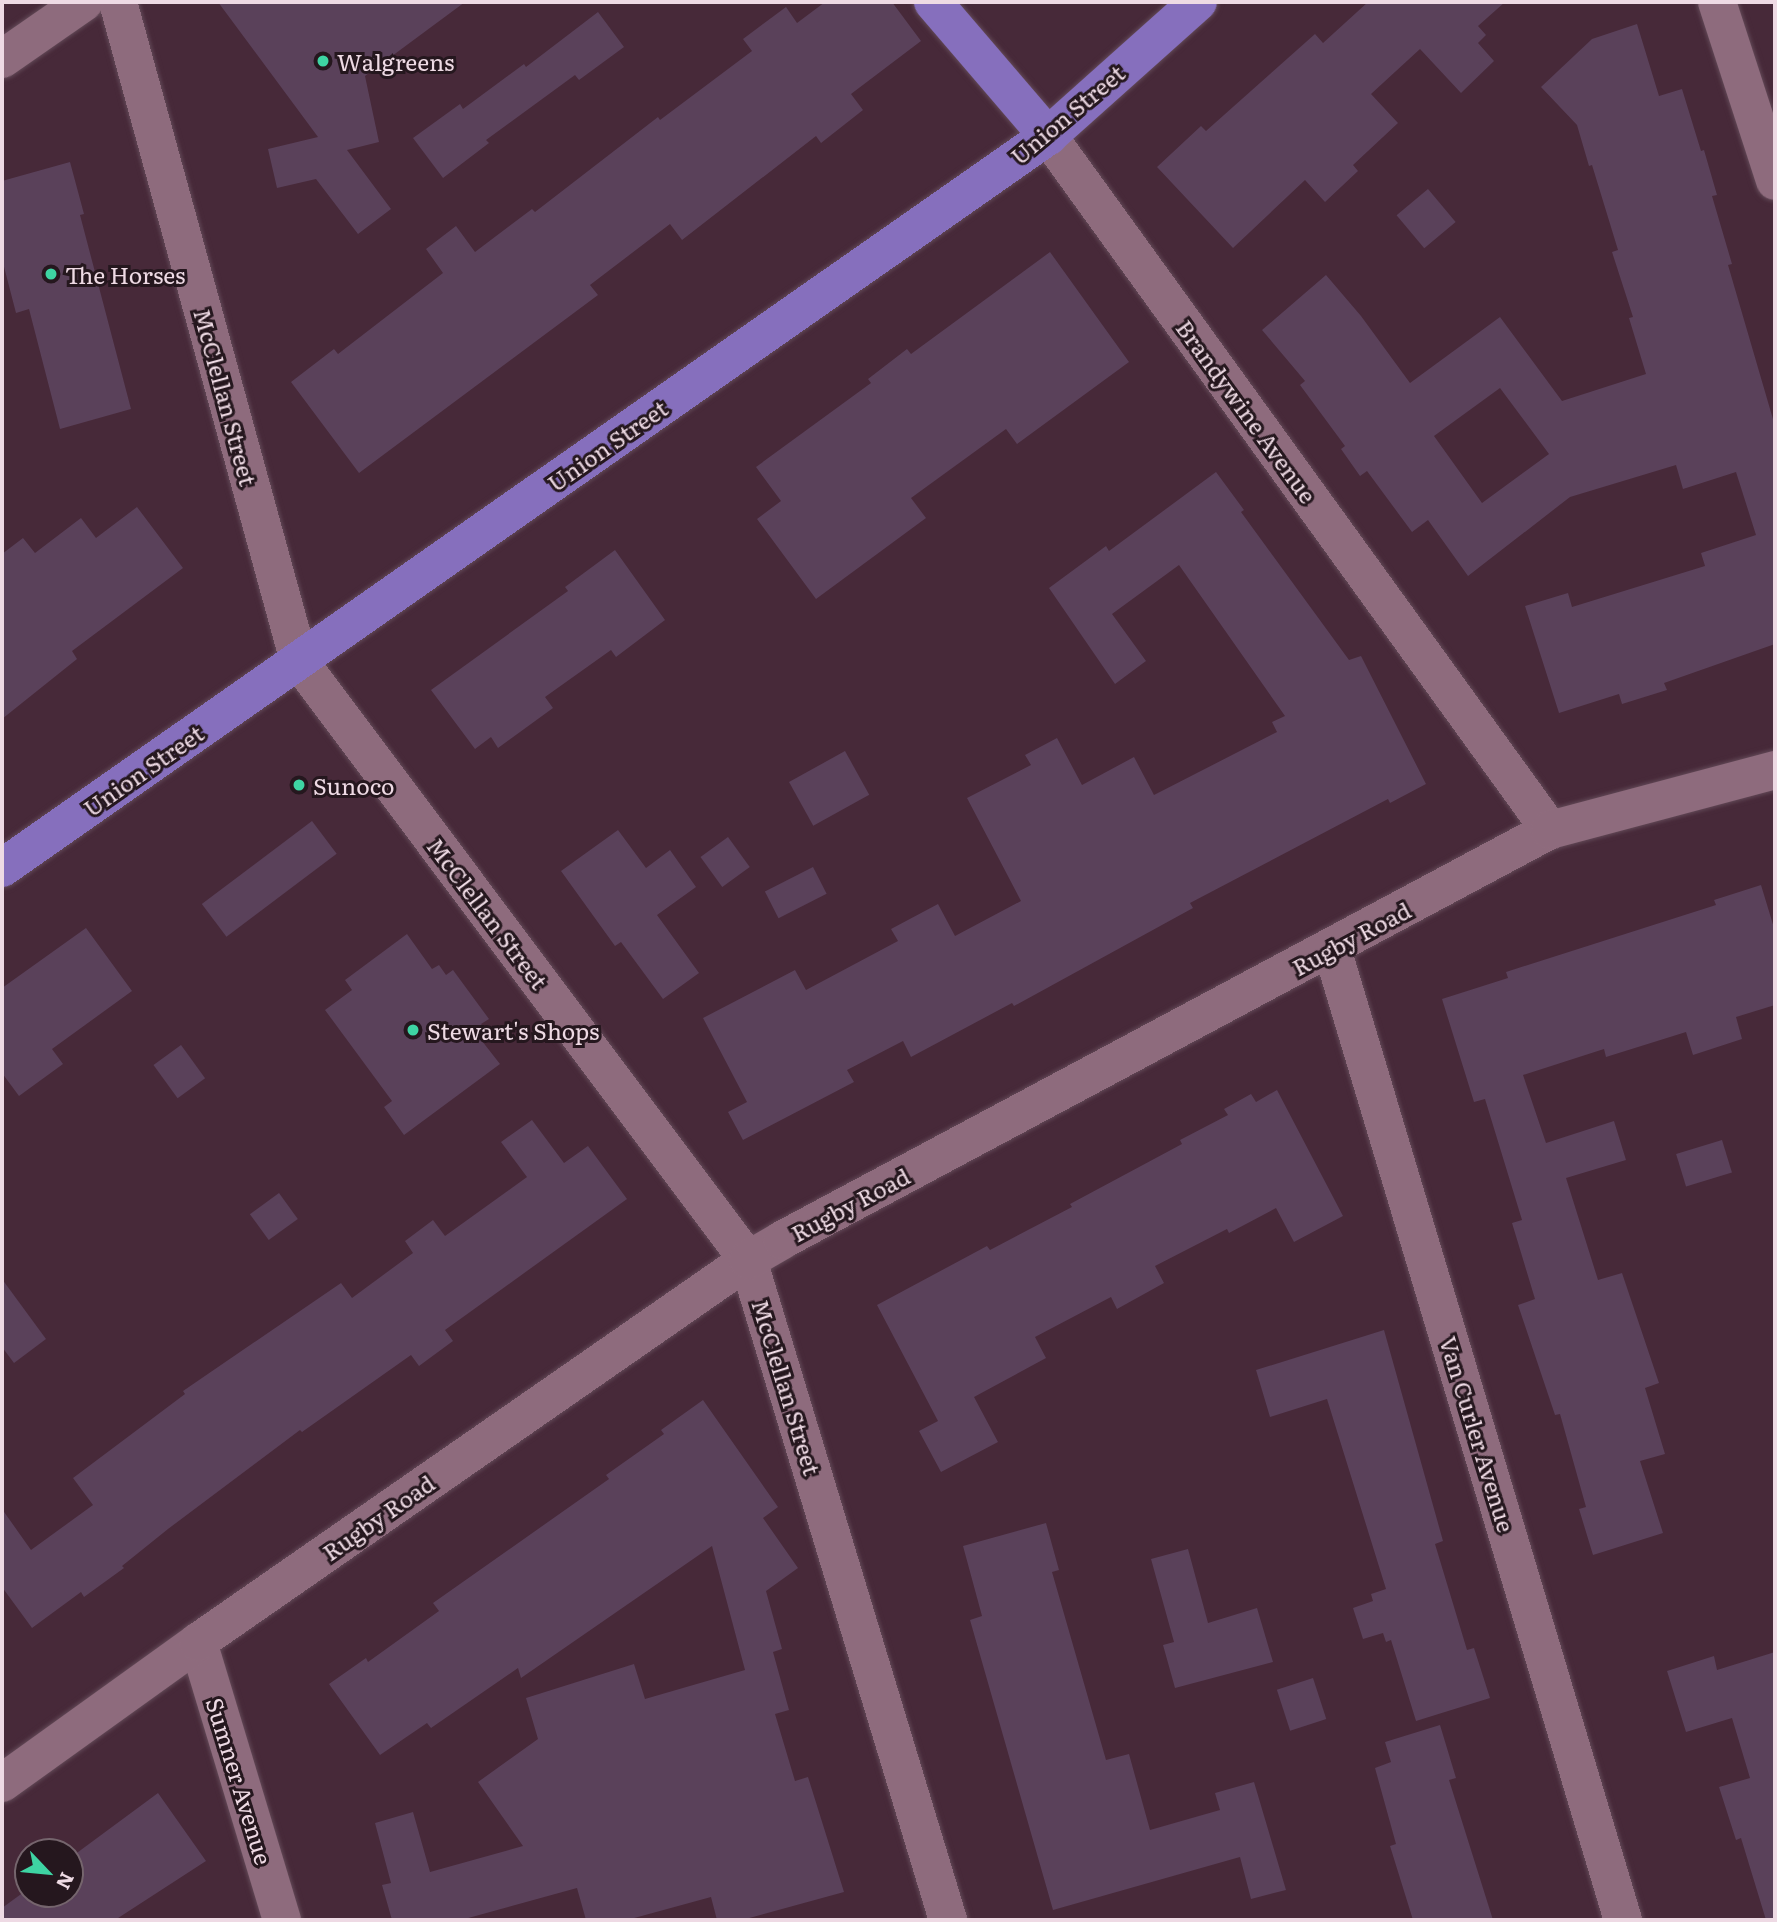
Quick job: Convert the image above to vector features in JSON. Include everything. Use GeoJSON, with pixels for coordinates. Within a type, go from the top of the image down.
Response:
{"type":"FeatureCollection","features":[{"type":"Feature","properties":{"kind":"main road","name":"Brandywine Avenue"},"geometry":{"type":"LineString","coordinates":[[933,2],[1048,136]]}},
{"type":"Feature","properties":{"kind":"main road","name":"Union Street"},"geometry":{"type":"LineString","coordinates":[[2,868],[1048,136],[1198,2]]}},
{"type":"Feature","properties":{"kind":"street"},"geometry":{"type":"LineString","coordinates":[[2,58],[84,2]]}},
{"type":"Feature","properties":{"kind":"street","name":"McClellan Street"},"geometry":{"type":"LineString","coordinates":[[118,2],[299,661],[748,1260],[948,1920]]}},
{"type":"Feature","properties":{"kind":"street"},"geometry":{"type":"LineString","coordinates":[[1717,2],[1775,181]]}},
{"type":"Feature","properties":{"kind":"street","name":"Brandywine Avenue"},"geometry":{"type":"LineString","coordinates":[[1048,136],[1550,830]]}},
{"type":"Feature","properties":{"kind":"street","name":"Rugby Road"},"geometry":{"type":"LineString","coordinates":[[2,1783],[198,1642],[748,1260],[1550,830],[1775,770]]}},
{"type":"Feature","properties":{"kind":"street","name":"Van Curler Avenue"},"geometry":{"type":"LineString","coordinates":[[1332,949],[1623,1920]]}},
{"type":"Feature","properties":{"kind":"street","name":"Sumner Avenue"},"geometry":{"type":"LineString","coordinates":[[198,1642],[282,1920]]}},
{"type":"Feature","properties":{"kind":"building","name":"Walgreens"},"geometry":{"type":"Polygon","coordinates":[[[218,2],[465,2],[365,76],[379,142],[347,150],[391,209],[358,234],[316,179],[277,188],[268,149],[318,137],[218,2]]]}},
{"type":"Feature","properties":{"kind":"building"},"geometry":{"type":"Polygon","coordinates":[[[825,2],[892,2],[921,41],[851,94],[863,110],[821,143],[816,136],[682,240],[670,224],[590,285],[598,295],[359,473],[291,382],[334,349],[338,354],[443,273],[426,249],[456,226],[475,252],[532,209],[535,212],[658,117],[660,120],[752,51],[743,39],[786,7],[797,23],[825,2]]]}},
{"type":"Feature","properties":{"kind":"building"},"geometry":{"type":"Polygon","coordinates":[[[1368,2],[1505,2],[1478,26],[1486,35],[1478,43],[1494,61],[1461,93],[1420,49],[1371,94],[1398,123],[1353,165],[1358,171],[1325,202],[1305,180],[1233,248],[1157,167],[1201,126],[1206,131],[1315,34],[1323,43],[1368,2]]]}},
{"type":"Feature","properties":{"kind":"building"},"geometry":{"type":"Polygon","coordinates":[[[598,12],[624,47],[579,80],[575,75],[486,140],[489,143],[443,178],[413,138],[460,104],[463,109],[524,64],[526,67],[598,12]]]}},
{"type":"Feature","properties":{"kind":"building"},"geometry":{"type":"Polygon","coordinates":[[[1637,24],[1659,96],[1682,89],[1701,151],[1704,150],[1717,195],[1712,196],[1732,264],[1728,265],[1775,426],[1775,644],[1664,683],[1667,690],[1622,704],[1619,694],[1559,713],[1525,606],[1568,593],[1572,607],[1705,566],[1701,553],[1756,535],[1736,472],[1683,489],[1676,465],[1570,497],[1468,576],[1428,520],[1412,532],[1367,471],[1360,476],[1341,449],[1345,446],[1300,385],[1305,381],[1262,330],[1326,275],[1361,316],[1410,383],[1500,317],[1562,401],[1646,374],[1629,318],[1633,317],[1612,252],[1618,250],[1592,165],[1589,166],[1577,125],[1541,87],[1592,39],[1637,24]],[[1500,388],[1434,436],[1482,503],[1549,454],[1500,388]]]}},
{"type":"Feature","properties":{"kind":"building"},"geometry":{"type":"Polygon","coordinates":[[[70,162],[84,214],[80,215],[131,409],[60,429],[29,309],[16,313],[2,259],[2,181],[70,162]]]}},
{"type":"Feature","properties":{"kind":"building"},"geometry":{"type":"Polygon","coordinates":[[[1428,189],[1456,222],[1424,248],[1397,215],[1428,189]]]}},
{"type":"Feature","properties":{"kind":"building"},"geometry":{"type":"Polygon","coordinates":[[[1050,252],[1129,362],[1017,444],[1006,429],[911,498],[926,518],[816,599],[757,519],[781,501],[756,467],[871,383],[868,379],[907,349],[911,354],[1050,252]]]}},
{"type":"Feature","properties":{"kind":"building"},"geometry":{"type":"Polygon","coordinates":[[[1216,472],[1244,510],[1241,512],[1349,660],[1361,656],[1426,784],[1390,803],[1388,799],[1190,903],[1193,908],[1014,1006],[1012,1003],[911,1057],[903,1041],[847,1070],[854,1082],[743,1140],[728,1112],[747,1102],[703,1018],[795,970],[806,990],[898,941],[891,929],[938,904],[955,936],[1021,901],[967,798],[1031,765],[1025,755],[1057,738],[1082,785],[1134,757],[1154,795],[1277,732],[1272,722],[1285,716],[1179,565],[1112,614],[1146,661],[1115,684],[1049,588],[1106,546],[1109,551],[1216,472]]]}},
{"type":"Feature","properties":{"kind":"building"},"geometry":{"type":"Polygon","coordinates":[[[137,507],[183,568],[72,651],[77,659],[2,719],[2,554],[23,538],[35,553],[81,518],[96,538],[137,507]]]}},
{"type":"Feature","properties":{"kind":"building"},"geometry":{"type":"Polygon","coordinates":[[[615,550],[665,620],[616,657],[611,650],[545,697],[553,708],[498,748],[491,737],[475,749],[431,690],[568,591],[565,587],[615,550]]]}},
{"type":"Feature","properties":{"kind":"building"},"geometry":{"type":"Polygon","coordinates":[[[845,751],[869,795],[813,826],[789,782],[845,751]]]}},
{"type":"Feature","properties":{"kind":"building"},"geometry":{"type":"Polygon","coordinates":[[[312,821],[337,854],[226,937],[202,904],[312,821]]]}},
{"type":"Feature","properties":{"kind":"building"},"geometry":{"type":"Polygon","coordinates":[[[618,830],[646,868],[670,850],[696,887],[657,915],[699,973],[663,999],[621,942],[615,946],[561,871],[618,830]]]}},
{"type":"Feature","properties":{"kind":"building"},"geometry":{"type":"Polygon","coordinates":[[[728,837],[750,867],[722,887],[700,857],[728,837]]]}},
{"type":"Feature","properties":{"kind":"building"},"geometry":{"type":"Polygon","coordinates":[[[813,867],[827,894],[779,918],[765,892],[813,867]]]}},
{"type":"Feature","properties":{"kind":"building"},"geometry":{"type":"Polygon","coordinates":[[[1761,885],[1775,931],[1775,1005],[1736,1017],[1742,1039],[1693,1055],[1686,1032],[1606,1057],[1604,1049],[1523,1075],[1546,1143],[1614,1121],[1626,1160],[1566,1178],[1598,1280],[1622,1273],[1659,1383],[1645,1388],[1665,1454],[1640,1461],[1663,1533],[1593,1555],[1579,1509],[1586,1507],[1560,1414],[1555,1415],[1518,1305],[1535,1299],[1512,1223],[1522,1220],[1485,1099],[1474,1102],[1442,999],[1508,978],[1506,972],[1716,905],[1714,900],[1761,885]]]}},
{"type":"Feature","properties":{"kind":"building"},"geometry":{"type":"Polygon","coordinates":[[[86,928],[132,991],[52,1049],[63,1064],[19,1096],[2,1073],[2,988],[86,928]]]}},
{"type":"Feature","properties":{"kind":"building","name":"Stewart's Shops"},"geometry":{"type":"Polygon","coordinates":[[[407,934],[432,969],[439,965],[446,975],[453,970],[489,1019],[481,1024],[489,1035],[482,1041],[500,1064],[404,1135],[384,1107],[392,1101],[325,1010],[352,990],[345,980],[407,934]]]}},
{"type":"Feature","properties":{"kind":"building"},"geometry":{"type":"Polygon","coordinates":[[[181,1045],[205,1078],[178,1098],[153,1065],[181,1045]]]}},
{"type":"Feature","properties":{"kind":"building"},"geometry":{"type":"Polygon","coordinates":[[[1277,1090],[1343,1216],[1294,1242],[1276,1208],[1229,1233],[1227,1229],[1155,1266],[1164,1283],[1117,1309],[1111,1297],[1035,1337],[1046,1358],[974,1397],[998,1442],[941,1472],[919,1431],[938,1421],[877,1305],[987,1246],[990,1250],[1072,1207],[1070,1204],[1182,1144],[1180,1140],[1228,1115],[1224,1109],[1251,1094],[1256,1102],[1277,1090]]]}},
{"type":"Feature","properties":{"kind":"building"},"geometry":{"type":"Polygon","coordinates":[[[532,1120],[564,1163],[588,1146],[627,1199],[445,1330],[453,1341],[419,1366],[411,1355],[302,1432],[300,1430],[168,1529],[122,1566],[124,1568],[84,1597],[81,1592],[32,1628],[2,1587],[2,1509],[31,1550],[93,1505],[73,1478],[185,1394],[183,1391],[341,1283],[352,1298],[413,1253],[405,1241],[433,1220],[445,1236],[527,1177],[501,1142],[532,1120]]]}},
{"type":"Feature","properties":{"kind":"building"},"geometry":{"type":"Polygon","coordinates":[[[1722,1140],[1732,1173],[1686,1187],[1676,1154],[1722,1140]]]}},
{"type":"Feature","properties":{"kind":"building"},"geometry":{"type":"Polygon","coordinates":[[[279,1193],[298,1219],[269,1240],[250,1214],[279,1193]]]}},
{"type":"Feature","properties":{"kind":"building"},"geometry":{"type":"Polygon","coordinates":[[[2,1279],[46,1339],[14,1363],[2,1347],[2,1279]]]}},
{"type":"Feature","properties":{"kind":"building"},"geometry":{"type":"Polygon","coordinates":[[[1384,1330],[1443,1541],[1435,1544],[1467,1650],[1474,1648],[1490,1698],[1416,1721],[1391,1640],[1386,1642],[1383,1633],[1363,1639],[1353,1608],[1373,1601],[1371,1594],[1386,1589],[1327,1399],[1270,1417],[1256,1370],[1384,1330]]]}},
{"type":"Feature","properties":{"kind":"building"},"geometry":{"type":"Polygon","coordinates":[[[703,1400],[778,1507],[763,1518],[798,1568],[766,1591],[782,1649],[773,1652],[789,1710],[775,1714],[795,1781],[808,1777],[844,1892],[742,1920],[717,1920],[711,1897],[627,1920],[586,1920],[577,1888],[461,1920],[392,1920],[382,1885],[391,1883],[375,1823],[413,1812],[430,1872],[523,1846],[478,1782],[538,1739],[526,1698],[634,1664],[645,1699],[745,1670],[712,1546],[521,1678],[518,1668],[431,1728],[427,1723],[380,1755],[329,1684],[366,1658],[368,1662],[439,1611],[433,1603],[609,1479],[606,1475],[664,1434],[661,1430],[703,1400]]]}},
{"type":"Feature","properties":{"kind":"building"},"geometry":{"type":"Polygon","coordinates":[[[1046,1523],[1059,1570],[1052,1572],[1106,1760],[1129,1754],[1150,1830],[1220,1810],[1215,1793],[1254,1782],[1286,1890],[1251,1899],[1240,1857],[1053,1910],[970,1620],[982,1616],[963,1546],[1046,1523]]]}},
{"type":"Feature","properties":{"kind":"building"},"geometry":{"type":"Polygon","coordinates":[[[1188,1549],[1208,1623],[1257,1608],[1273,1662],[1175,1688],[1163,1645],[1174,1642],[1151,1559],[1188,1549]]]}},
{"type":"Feature","properties":{"kind":"building"},"geometry":{"type":"Polygon","coordinates":[[[1775,1652],[1775,1920],[1766,1920],[1741,1838],[1736,1840],[1719,1787],[1750,1778],[1732,1718],[1686,1732],[1667,1671],[1714,1656],[1717,1670],[1775,1652]]]}},
{"type":"Feature","properties":{"kind":"building"},"geometry":{"type":"Polygon","coordinates":[[[1313,1678],[1326,1719],[1290,1731],[1277,1690],[1313,1678]]]}},
{"type":"Feature","properties":{"kind":"building"},"geometry":{"type":"Polygon","coordinates":[[[1440,1725],[1456,1778],[1449,1780],[1493,1920],[1413,1920],[1390,1846],[1396,1844],[1375,1768],[1391,1762],[1385,1742],[1440,1725]]]}},
{"type":"Feature","properties":{"kind":"building"},"geometry":{"type":"Polygon","coordinates":[[[158,1793],[206,1861],[115,1920],[2,1920],[2,1908],[14,1899],[14,1908],[84,1908],[84,1848],[158,1793]]]}},
{"type":"Feature","properties":{"kind":"place","name":"Walgreens"},"geometry":{"type":"Point","coordinates":[323,61]}},
{"type":"Feature","properties":{"kind":"place","name":"The Horses"},"geometry":{"type":"Point","coordinates":[51,274]}},
{"type":"Feature","properties":{"kind":"place","name":"Sunoco"},"geometry":{"type":"Point","coordinates":[299,785]}},
{"type":"Feature","properties":{"kind":"place","name":"Stewart's Shops"},"geometry":{"type":"Point","coordinates":[413,1030]}}]}
